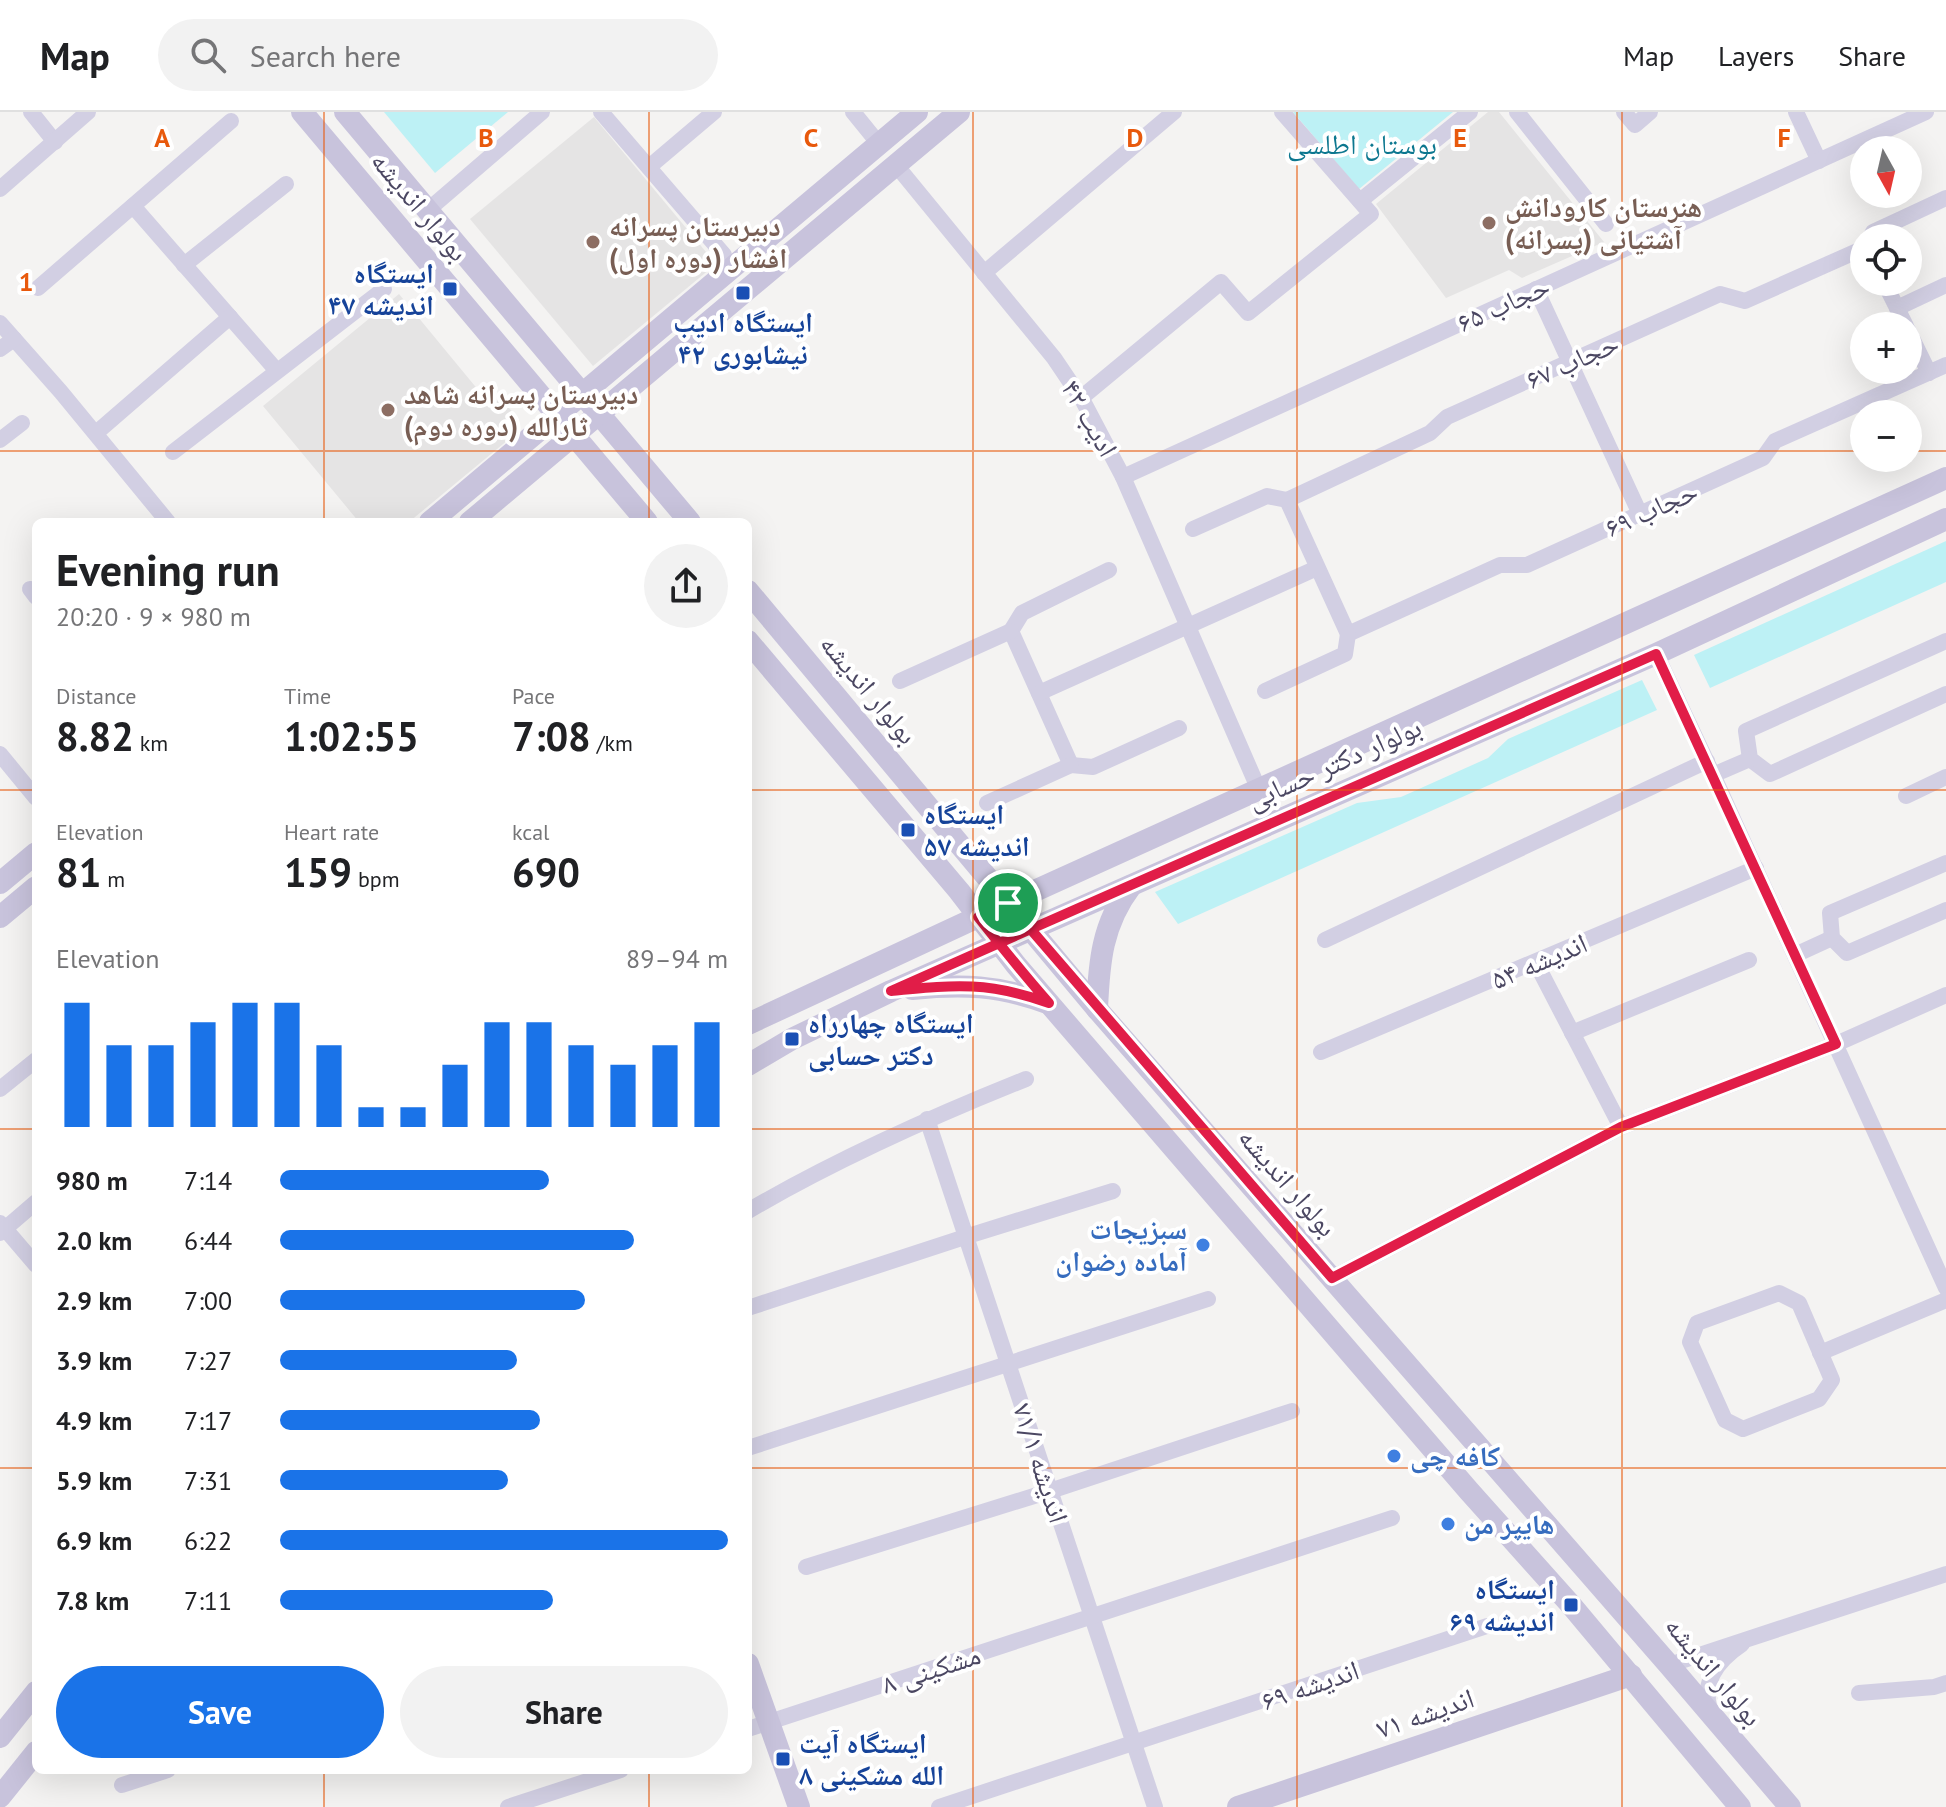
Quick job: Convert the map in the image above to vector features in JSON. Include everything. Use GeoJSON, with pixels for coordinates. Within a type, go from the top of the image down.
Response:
{"type":"FeatureCollection","features":[{"type":"Feature","properties":{"kind":"main road","name":"بولوار اندیشه"},"geometry":{"type":"LineString","coordinates":[[302,112],[644,518]]}},
{"type":"Feature","properties":{"kind":"main road","name":"بولوار اندیشه"},"geometry":{"type":"LineString","coordinates":[[345,112],[687,518]]}},
{"type":"Feature","properties":{"kind":"main road"},"geometry":{"type":"LineString","coordinates":[[435,518],[917,112]]}},
{"type":"Feature","properties":{"kind":"main road"},"geometry":{"type":"LineString","coordinates":[[475,518],[959,112]]}},
{"type":"Feature","properties":{"kind":"main road","name":"بولوار دکتر حسابی"},"geometry":{"type":"LineString","coordinates":[[752,1022],[1946,478]]}},
{"type":"Feature","properties":{"kind":"main road","name":"بولوار دکتر حسابی"},"geometry":{"type":"LineString","coordinates":[[752,1063],[792,1039],[891,991],[1656,654],[1946,519]]}},
{"type":"Feature","properties":{"kind":"main road","name":"بولوار اندیشه"},"geometry":{"type":"LineString","coordinates":[[752,596],[1097,1009],[1790,1807]]}},
{"type":"Feature","properties":{"kind":"main road"},"geometry":{"type":"LineString","coordinates":[[752,646],[1049,1003],[1631,1675],[1740,1807]]}},
{"type":"Feature","properties":{"kind":"main road"},"geometry":{"type":"LineString","coordinates":[[0,883],[32,856]]}},
{"type":"Feature","properties":{"kind":"main road"},"geometry":{"type":"LineString","coordinates":[[1097,1009],[1102,944],[1116,905],[1131,886]]}},
{"type":"Feature","properties":{"kind":"main road"},"geometry":{"type":"LineString","coordinates":[[0,917],[32,890]]}},
{"type":"Feature","properties":{"kind":"main road"},"geometry":{"type":"LineString","coordinates":[[891,991],[952,985],[987,986],[1049,1003]]}},
{"type":"Feature","properties":{"kind":"main road"},"geometry":{"type":"LineString","coordinates":[[752,1674],[799,1807]]}},
{"type":"Feature","properties":{"kind":"main road","name":"اندیشه ۷۱"},"geometry":{"type":"LineString","coordinates":[[1238,1807],[1631,1675]]}},
{"type":"Feature","properties":{"kind":"main road"},"geometry":{"type":"LineString","coordinates":[[0,1737],[32,1697]]}},
{"type":"Feature","properties":{"kind":"main road"},"geometry":{"type":"LineString","coordinates":[[0,1797],[32,1757]]}},
{"type":"Feature","properties":{"kind":"street"},"geometry":{"type":"LineString","coordinates":[[31,112],[55,142]]}},
{"type":"Feature","properties":{"kind":"street"},"geometry":{"type":"LineString","coordinates":[[0,189],[88,112]]}},
{"type":"Feature","properties":{"kind":"street"},"geometry":{"type":"LineString","coordinates":[[428,210],[542,112]]}},
{"type":"Feature","properties":{"kind":"street"},"geometry":{"type":"LineString","coordinates":[[601,112],[724,255]]}},
{"type":"Feature","properties":{"kind":"street"},"geometry":{"type":"LineString","coordinates":[[649,167],[714,112]]}},
{"type":"Feature","properties":{"kind":"street"},"geometry":{"type":"LineString","coordinates":[[853,112],[879,144]]}},
{"type":"Feature","properties":{"kind":"street"},"geometry":{"type":"LineString","coordinates":[[984,273],[1174,112]]}},
{"type":"Feature","properties":{"kind":"street"},"geometry":{"type":"LineString","coordinates":[[1081,398],[1221,282],[1248,313],[1371,214],[1282,112]]}},
{"type":"Feature","properties":{"kind":"street"},"geometry":{"type":"LineString","coordinates":[[1360,201],[1470,112]]}},
{"type":"Feature","properties":{"kind":"street"},"geometry":{"type":"LineString","coordinates":[[1517,112],[1606,224]]}},
{"type":"Feature","properties":{"kind":"street"},"geometry":{"type":"LineString","coordinates":[[1629,118],[1650,112]]}},
{"type":"Feature","properties":{"kind":"street"},"geometry":{"type":"LineString","coordinates":[[1796,112],[1819,161]]}},
{"type":"Feature","properties":{"kind":"street","name":"حجاب ۶۵"},"geometry":{"type":"LineString","coordinates":[[1123,477],[1926,112]]}},
{"type":"Feature","properties":{"kind":"street"},"geometry":{"type":"LineString","coordinates":[[38,288],[231,121]]}},
{"type":"Feature","properties":{"kind":"street","name":"ادیب ۴۲"},"geometry":{"type":"LineString","coordinates":[[896,165],[1054,358],[1081,398],[1123,477],[1259,790]]}},
{"type":"Feature","properties":{"kind":"street"},"geometry":{"type":"LineString","coordinates":[[184,265],[286,184]]}},
{"type":"Feature","properties":{"kind":"street"},"geometry":{"type":"LineString","coordinates":[[1890,224],[1946,198]]}},
{"type":"Feature","properties":{"kind":"street"},"geometry":{"type":"LineString","coordinates":[[133,206],[277,371]]}},
{"type":"Feature","properties":{"kind":"street","name":"حجاب ۶۷"},"geometry":{"type":"LineString","coordinates":[[1193,529],[1267,496],[1287,500],[1430,433],[1447,417],[1720,294],[1745,301],[1850,254]]}},
{"type":"Feature","properties":{"kind":"street"},"geometry":{"type":"LineString","coordinates":[[1897,308],[1946,285]]}},
{"type":"Feature","properties":{"kind":"street"},"geometry":{"type":"LineString","coordinates":[[173,452],[384,289]]}},
{"type":"Feature","properties":{"kind":"street"},"geometry":{"type":"LineString","coordinates":[[1536,289],[1640,514]]}},
{"type":"Feature","properties":{"kind":"street"},"geometry":{"type":"LineString","coordinates":[[1891,296],[1899,312]]}},
{"type":"Feature","properties":{"kind":"street"},"geometry":{"type":"LineString","coordinates":[[96,433],[230,317]]}},
{"type":"Feature","properties":{"kind":"street"},"geometry":{"type":"LineString","coordinates":[[0,323],[165,518]]}},
{"type":"Feature","properties":{"kind":"street"},"geometry":{"type":"LineString","coordinates":[[0,349],[14,339]]}},
{"type":"Feature","properties":{"kind":"street"},"geometry":{"type":"LineString","coordinates":[[1922,359],[1929,373]]}},
{"type":"Feature","properties":{"kind":"street","name":"حجاب ۶۹"},"geometry":{"type":"LineString","coordinates":[[1348,634],[1500,565],[1527,565],[1763,458],[1775,441],[1946,365]]}},
{"type":"Feature","properties":{"kind":"street"},"geometry":{"type":"LineString","coordinates":[[0,440],[22,423]]}},
{"type":"Feature","properties":{"kind":"street"},"geometry":{"type":"LineString","coordinates":[[1265,691],[1345,654],[1348,634],[1287,500]]}},
{"type":"Feature","properties":{"kind":"street"},"geometry":{"type":"LineString","coordinates":[[1039,693],[1317,568]]}},
{"type":"Feature","properties":{"kind":"street"},"geometry":{"type":"LineString","coordinates":[[900,681],[1011,631],[1022,613],[1109,570]]}},
{"type":"Feature","properties":{"kind":"street"},"geometry":{"type":"LineString","coordinates":[[1011,631],[1071,765]]}},
{"type":"Feature","properties":{"kind":"street"},"geometry":{"type":"LineString","coordinates":[[1946,641],[1746,731],[1750,759],[1770,774],[1946,694]]}},
{"type":"Feature","properties":{"kind":"street"},"geometry":{"type":"LineString","coordinates":[[1656,654],[1946,1288]]}},
{"type":"Feature","properties":{"kind":"street"},"geometry":{"type":"LineString","coordinates":[[987,803],[1071,765],[1093,767],[1179,728]]}},
{"type":"Feature","properties":{"kind":"street"},"geometry":{"type":"LineString","coordinates":[[0,754],[32,793]]}},
{"type":"Feature","properties":{"kind":"street"},"geometry":{"type":"LineString","coordinates":[[1325,940],[1710,768],[1750,759]]}},
{"type":"Feature","properties":{"kind":"street"},"geometry":{"type":"LineString","coordinates":[[1906,796],[1946,777]]}},
{"type":"Feature","properties":{"kind":"street"},"geometry":{"type":"LineString","coordinates":[[1946,863],[1830,913],[1832,938],[1847,953],[1946,910]]}},
{"type":"Feature","properties":{"kind":"street","name":"اندیشه ۵۴"},"geometry":{"type":"LineString","coordinates":[[1321,1052],[1756,868]]}},
{"type":"Feature","properties":{"kind":"street"},"geometry":{"type":"LineString","coordinates":[[1795,955],[1832,938]]}},
{"type":"Feature","properties":{"kind":"street"},"geometry":{"type":"LineString","coordinates":[[1572,1033],[1749,960]]}},
{"type":"Feature","properties":{"kind":"street"},"geometry":{"type":"LineString","coordinates":[[1536,963],[1621,1127]]}},
{"type":"Feature","properties":{"kind":"street"},"geometry":{"type":"LineString","coordinates":[[1332,1278],[1621,1127],[1836,1044],[1946,995]]}},
{"type":"Feature","properties":{"kind":"street"},"geometry":{"type":"LineString","coordinates":[[0,1089],[32,1063]]}},
{"type":"Feature","properties":{"kind":"street"},"geometry":{"type":"LineString","coordinates":[[752,1209],[787,1188],[927,1119],[1026,1079]]}},
{"type":"Feature","properties":{"kind":"street","name":"اندیشه ۷۱/۱"},"geometry":{"type":"LineString","coordinates":[[927,1119],[1155,1807]]}},
{"type":"Feature","properties":{"kind":"street"},"geometry":{"type":"LineString","coordinates":[[752,1307],[1113,1191]]}},
{"type":"Feature","properties":{"kind":"street"},"geometry":{"type":"LineString","coordinates":[[32,1205],[2,1228],[32,1261]]}},
{"type":"Feature","properties":{"kind":"street"},"geometry":{"type":"LineString","coordinates":[[1779,1293],[1799,1303],[1820,1353],[1832,1380],[1819,1399],[1743,1429],[1725,1420],[1690,1342],[1697,1323],[1779,1293]]}},
{"type":"Feature","properties":{"kind":"street"},"geometry":{"type":"LineString","coordinates":[[752,1447],[1208,1299]]}},
{"type":"Feature","properties":{"kind":"street"},"geometry":{"type":"LineString","coordinates":[[1820,1353],[1946,1300]]}},
{"type":"Feature","properties":{"kind":"street"},"geometry":{"type":"LineString","coordinates":[[806,1567],[1292,1411]]}},
{"type":"Feature","properties":{"kind":"street","name":"مشکینی ۸"},"geometry":{"type":"LineString","coordinates":[[752,1728],[1392,1518]]}},
{"type":"Feature","properties":{"kind":"street"},"geometry":{"type":"LineString","coordinates":[[1669,1665],[1946,1574]]}},
{"type":"Feature","properties":{"kind":"street","name":"اندیشه ۶۹"},"geometry":{"type":"LineString","coordinates":[[939,1807],[1487,1626]]}},
{"type":"Feature","properties":{"kind":"street"},"geometry":{"type":"LineString","coordinates":[[1712,1715],[1706,1695],[1708,1680],[1734,1649],[1749,1638]]}},
{"type":"Feature","properties":{"kind":"street"},"geometry":{"type":"LineString","coordinates":[[1859,1693],[1934,1687],[1946,1683]]}},
{"type":"Feature","properties":{"kind":"street"},"geometry":{"type":"LineString","coordinates":[[122,1785],[156,1774]]}},
{"type":"Feature","properties":{"kind":"street"},"geometry":{"type":"LineString","coordinates":[[508,1807],[609,1774]]}},
{"type":"Feature","properties":{"kind":"shaded area","name":"هنرستان کارودانش آشتیانی (پسرانه)"},"geometry":{"type":"Polygon","coordinates":[[[1488,112],[1499,112],[1604,242],[1522,278],[1509,270],[1446,298],[1376,204],[1488,112]]]}},
{"type":"Feature","properties":{"kind":"shaded area","name":"دبیرستان پسرانه افشار (دوره اول)"},"geometry":{"type":"Polygon","coordinates":[[[594,117],[716,264],[593,366],[470,219],[594,117]]]}},
{"type":"Feature","properties":{"kind":"shaded area","name":"دبیرستان پسرانه شاهد ثارالله (دوره دوم)"},"geometry":{"type":"Polygon","coordinates":[[[399,294],[479,391],[489,384],[514,414],[514,435],[414,518],[356,518],[263,406],[399,294]]]}},
{"type":"Feature","properties":{"kind":"green space"},"geometry":{"type":"Polygon","coordinates":[[[384,112],[508,112],[435,173],[384,112]]]}},
{"type":"Feature","properties":{"kind":"green space","name":"بوستان اطلسی"},"geometry":{"type":"Polygon","coordinates":[[[1293,112],[1453,112],[1359,189],[1293,112]]]}},
{"type":"Feature","properties":{"kind":"green space"},"geometry":{"type":"Polygon","coordinates":[[[1946,541],[1946,582],[1710,688],[1694,655],[1946,541]]]}},
{"type":"Feature","properties":{"kind":"green space"},"geometry":{"type":"Polygon","coordinates":[[[1642,680],[1657,710],[1178,924],[1155,892],[1357,803],[1401,797],[1488,758],[1508,739],[1642,680]]]}},
{"type":"Feature","properties":{"kind":"place","name":"هنرستان کارودانش آشتیانی (پسرانه)"},"geometry":{"type":"Point","coordinates":[1489,223]}},
{"type":"Feature","properties":{"kind":"place","name":"دبیرستان پسرانه افشار (دوره اول)"},"geometry":{"type":"Point","coordinates":[593,242]}},
{"type":"Feature","properties":{"kind":"place","name":"ایستگاه اندیشه ۴۷"},"geometry":{"type":"Point","coordinates":[450,289]}},
{"type":"Feature","properties":{"kind":"place","name":"ایستگاه ادیب نیشابوری ۴۲"},"geometry":{"type":"Point","coordinates":[743,293]}},
{"type":"Feature","properties":{"kind":"place","name":"دبیرستان پسرانه شاهد ثارالله (دوره دوم)"},"geometry":{"type":"Point","coordinates":[388,410]}},
{"type":"Feature","properties":{"kind":"place","name":"ایستگاه اندیشه ۵۷"},"geometry":{"type":"Point","coordinates":[908,830]}},
{"type":"Feature","properties":{"kind":"place","name":"ایستگاه چهارراه دکتر حسابی"},"geometry":{"type":"Point","coordinates":[792,1039]}},
{"type":"Feature","properties":{"kind":"place","name":"سبزیجات آماده رضوان"},"geometry":{"type":"Point","coordinates":[1203,1245]}},
{"type":"Feature","properties":{"kind":"place","name":"کافه چی"},"geometry":{"type":"Point","coordinates":[1394,1456]}},
{"type":"Feature","properties":{"kind":"place","name":"هایپر من"},"geometry":{"type":"Point","coordinates":[1448,1524]}},
{"type":"Feature","properties":{"kind":"place","name":"ایستگاه اندیشه ۶۹"},"geometry":{"type":"Point","coordinates":[1571,1605]}},
{"type":"Feature","properties":{"kind":"place","name":"ایستگاه آیت الله مشکینی ۸"},"geometry":{"type":"Point","coordinates":[783,1759]}},
{"type":"Feature","properties":{"kind":"route"},"geometry":{"type":"LineString","coordinates":[[1008,903],[978,917],[999,944],[1016,965],[1049,1003],[987,986],[952,985],[891,991],[999,944],[1031,929],[1131,886],[1656,654],[1836,1044],[1621,1127],[1332,1278],[1097,1009],[1031,929],[1008,903]]}}]}
